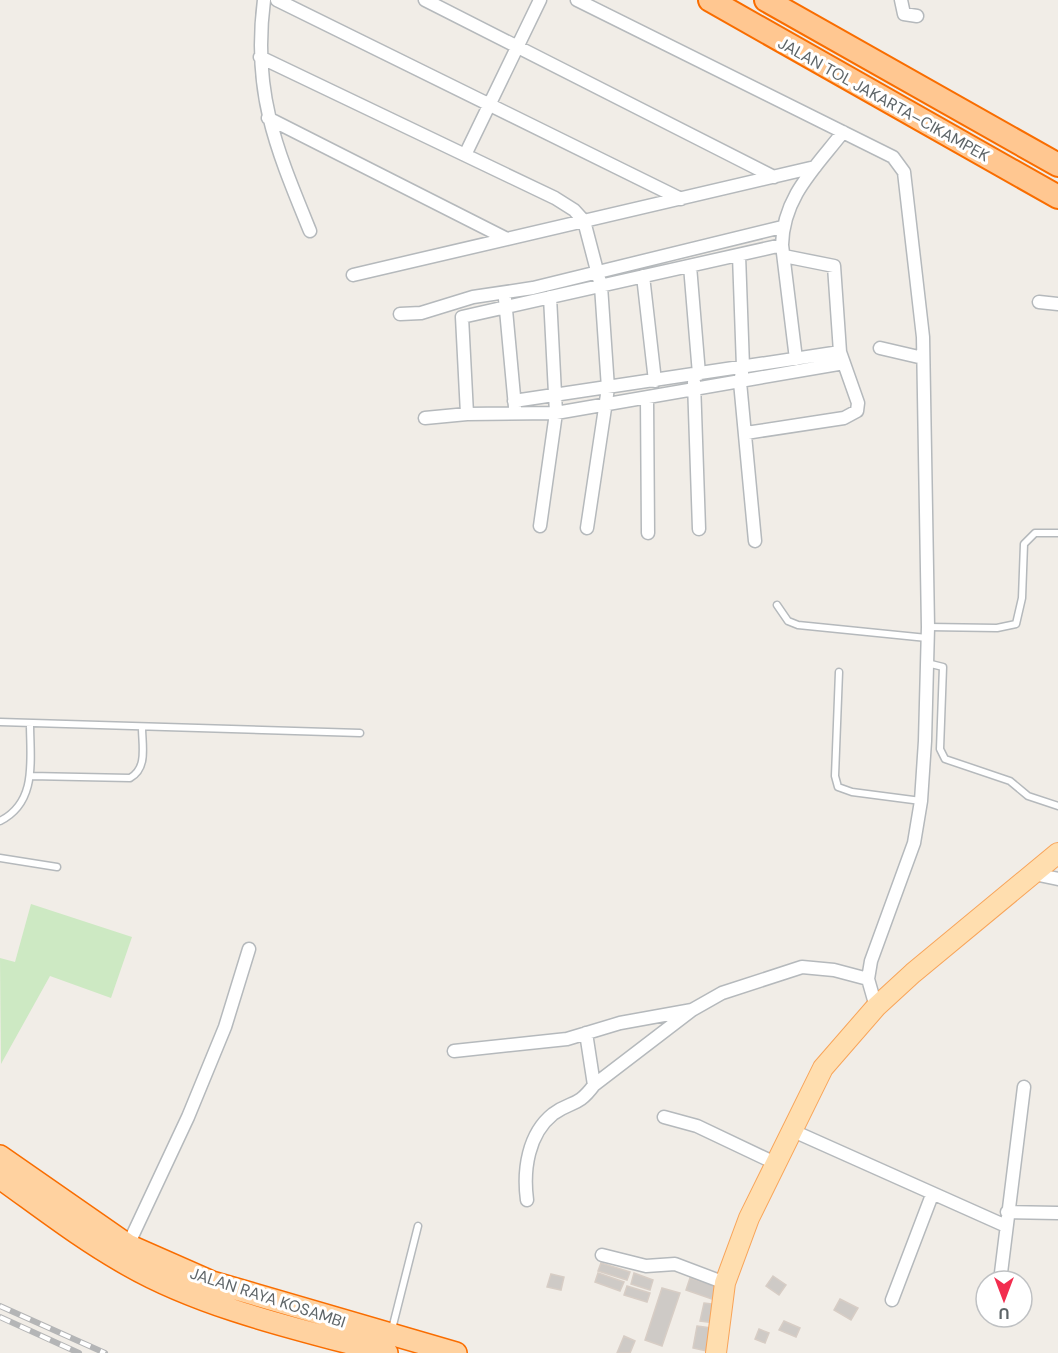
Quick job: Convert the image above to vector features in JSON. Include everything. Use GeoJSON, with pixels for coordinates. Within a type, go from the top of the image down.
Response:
{"type":"FeatureCollection","features":[{"type":"Feature","properties":{"kind":"highway","name":"JALAN TOL JAKARTA–CIKAMPEK"},"geometry":{"type":"LineString","coordinates":[[710,0],[1058,197]]}},
{"type":"Feature","properties":{"kind":"highway","name":"JALAN TOL JAKARTA–CIKAMPEK"},"geometry":{"type":"LineString","coordinates":[[766,0],[1058,165]]}},
{"type":"Feature","properties":{"kind":"highway","name":"JALAN RAYA KOSAMBI"},"geometry":{"type":"LineString","coordinates":[[0,1156],[128,1245],[212,1282],[389,1344]]}},
{"type":"Feature","properties":{"kind":"highway","name":"JALAN RAYA KOSAMBI"},"geometry":{"type":"LineString","coordinates":[[0,1178],[83,1238],[120,1260],[196,1297],[389,1344],[456,1353]]}},
{"type":"Feature","properties":{"kind":"main road"},"geometry":{"type":"LineString","coordinates":[[716,1353],[725,1283],[749,1218],[823,1068],[876,1007],[913,973],[1058,854]]}},
{"type":"Feature","properties":{"kind":"street"},"geometry":{"type":"LineString","coordinates":[[264,0],[260,57],[268,118],[276,147],[310,231]]}},
{"type":"Feature","properties":{"kind":"street"},"geometry":{"type":"LineString","coordinates":[[277,0],[681,199]]}},
{"type":"Feature","properties":{"kind":"street"},"geometry":{"type":"LineString","coordinates":[[425,0],[520,46],[774,177]]}},
{"type":"Feature","properties":{"kind":"street"},"geometry":{"type":"LineString","coordinates":[[465,155],[520,46],[540,0]]}},
{"type":"Feature","properties":{"kind":"street"},"geometry":{"type":"LineString","coordinates":[[577,0],[893,157],[904,172],[908,186],[923,358],[927,663],[921,801],[914,843],[878,938],[868,979],[876,1007]]}},
{"type":"Feature","properties":{"kind":"street"},"geometry":{"type":"LineString","coordinates":[[901,0],[904,14],[917,16]]}},
{"type":"Feature","properties":{"kind":"street"},"geometry":{"type":"LineString","coordinates":[[260,57],[555,198],[574,210],[584,221],[601,286],[608,388],[587,528]]}},
{"type":"Feature","properties":{"kind":"street"},"geometry":{"type":"LineString","coordinates":[[268,118],[507,240]]}},
{"type":"Feature","properties":{"kind":"street"},"geometry":{"type":"LineString","coordinates":[[796,359],[782,227],[801,182],[843,132]]}},
{"type":"Feature","properties":{"kind":"street"},"geometry":{"type":"LineString","coordinates":[[353,275],[815,167]]}},
{"type":"Feature","properties":{"kind":"street"},"geometry":{"type":"LineString","coordinates":[[400,314],[421,313],[472,297],[533,288],[782,227]]}},
{"type":"Feature","properties":{"kind":"street"},"geometry":{"type":"LineString","coordinates":[[712,244],[715,260]]}},
{"type":"Feature","properties":{"kind":"street"},"geometry":{"type":"LineString","coordinates":[[467,414],[462,317],[739,255],[783,251],[834,266],[842,358],[858,403],[857,411],[844,418],[746,433]]}},
{"type":"Feature","properties":{"kind":"street"},"geometry":{"type":"LineString","coordinates":[[739,255],[743,367],[740,382],[755,541]]}},
{"type":"Feature","properties":{"kind":"street"},"geometry":{"type":"LineString","coordinates":[[690,266],[696,375],[699,529]]}},
{"type":"Feature","properties":{"kind":"street"},"geometry":{"type":"LineString","coordinates":[[643,276],[655,381]]}},
{"type":"Feature","properties":{"kind":"street"},"geometry":{"type":"LineString","coordinates":[[504,292],[515,408]]}},
{"type":"Feature","properties":{"kind":"street"},"geometry":{"type":"LineString","coordinates":[[540,526],[556,413],[550,297]]}},
{"type":"Feature","properties":{"kind":"street"},"geometry":{"type":"LineString","coordinates":[[1038,302],[1058,304]]}},
{"type":"Feature","properties":{"kind":"street"},"geometry":{"type":"LineString","coordinates":[[880,348],[923,358]]}},
{"type":"Feature","properties":{"kind":"street"},"geometry":{"type":"LineString","coordinates":[[425,418],[515,408],[556,397],[796,359],[842,358]]}},
{"type":"Feature","properties":{"kind":"street"},"geometry":{"type":"LineString","coordinates":[[515,408],[556,413],[740,382],[842,358]]}},
{"type":"Feature","properties":{"kind":"street"},"geometry":{"type":"LineString","coordinates":[[647,399],[648,533]]}},
{"type":"Feature","properties":{"kind":"street"},"geometry":{"type":"LineString","coordinates":[[1034,874],[1058,879]]}},
{"type":"Feature","properties":{"kind":"street"},"geometry":{"type":"LineString","coordinates":[[128,1245],[188,1117],[225,1027],[249,949]]}},
{"type":"Feature","properties":{"kind":"street"},"geometry":{"type":"LineString","coordinates":[[527,1200],[525,1170],[533,1142],[541,1127],[554,1114],[580,1102],[594,1085],[692,1010],[730,990],[802,967],[834,970],[868,979]]}},
{"type":"Feature","properties":{"kind":"street"},"geometry":{"type":"LineString","coordinates":[[454,1051],[567,1039],[657,1014],[692,1010]]}},
{"type":"Feature","properties":{"kind":"street"},"geometry":{"type":"LineString","coordinates":[[586,1033],[594,1085]]}},
{"type":"Feature","properties":{"kind":"street"},"geometry":{"type":"LineString","coordinates":[[1001,1269],[1024,1087]]}},
{"type":"Feature","properties":{"kind":"street"},"geometry":{"type":"LineString","coordinates":[[664,1117],[697,1126],[775,1163]]}},
{"type":"Feature","properties":{"kind":"street"},"geometry":{"type":"LineString","coordinates":[[791,1130],[932,1195],[1006,1226]]}},
{"type":"Feature","properties":{"kind":"street"},"geometry":{"type":"LineString","coordinates":[[892,1300],[932,1195]]}},
{"type":"Feature","properties":{"kind":"street"},"geometry":{"type":"LineString","coordinates":[[1007,1212],[1058,1214]]}},
{"type":"Feature","properties":{"kind":"street"},"geometry":{"type":"LineString","coordinates":[[602,1255],[646,1266],[675,1264],[725,1283]]}},
{"type":"Feature","properties":{"kind":"lane"},"geometry":{"type":"LineString","coordinates":[[777,605],[788,621],[798,625],[928,633],[997,628],[1016,624],[1022,598],[1024,544],[1035,533],[1058,533]]}},
{"type":"Feature","properties":{"kind":"lane"},"geometry":{"type":"LineString","coordinates":[[927,663],[943,667],[940,749],[945,759],[1010,782],[1028,796],[1058,806]]}},
{"type":"Feature","properties":{"kind":"lane"},"geometry":{"type":"LineString","coordinates":[[839,672],[835,776],[838,787],[852,792],[921,801]]}},
{"type":"Feature","properties":{"kind":"lane"},"geometry":{"type":"LineString","coordinates":[[0,722],[360,733]]}},
{"type":"Feature","properties":{"kind":"lane"},"geometry":{"type":"LineString","coordinates":[[0,821],[22,804],[27,793],[30,776],[30,723]]}},
{"type":"Feature","properties":{"kind":"lane"},"geometry":{"type":"LineString","coordinates":[[30,776],[130,778],[140,771],[142,727]]}},
{"type":"Feature","properties":{"kind":"lane"},"geometry":{"type":"LineString","coordinates":[[0,858],[57,867]]}},
{"type":"Feature","properties":{"kind":"lane"},"geometry":{"type":"LineString","coordinates":[[389,1344],[418,1226]]}},
{"type":"Feature","properties":{"kind":"green space"},"geometry":{"type":"Polygon","coordinates":[[[31,904],[132,937],[111,998],[50,976],[1,1064],[0,958],[15,962],[31,904]]]}},
{"type":"Feature","properties":{"kind":"building"},"geometry":{"type":"Polygon","coordinates":[[[601,1263],[630,1272],[627,1280],[598,1271],[601,1263]]]}},
{"type":"Feature","properties":{"kind":"building"},"geometry":{"type":"Polygon","coordinates":[[[598,1273],[624,1282],[620,1291],[595,1282],[598,1273]]]}},
{"type":"Feature","properties":{"kind":"building"},"geometry":{"type":"Polygon","coordinates":[[[634,1273],[653,1280],[650,1290],[631,1284],[634,1273]]]}},
{"type":"Feature","properties":{"kind":"building"},"geometry":{"type":"Polygon","coordinates":[[[551,1274],[564,1277],[561,1290],[547,1287],[551,1274]]]}},
{"type":"Feature","properties":{"kind":"building"},"geometry":{"type":"Polygon","coordinates":[[[773,1276],[786,1285],[779,1295],[766,1286],[773,1276]]]}},
{"type":"Feature","properties":{"kind":"building"},"geometry":{"type":"Polygon","coordinates":[[[690,1278],[716,1286],[712,1299],[686,1290],[690,1278]]]}},
{"type":"Feature","properties":{"kind":"building"},"geometry":{"type":"Polygon","coordinates":[[[627,1286],[650,1293],[647,1302],[624,1295],[627,1286]]]}},
{"type":"Feature","properties":{"kind":"building"},"geometry":{"type":"Polygon","coordinates":[[[662,1288],[680,1293],[662,1346],[645,1340],[662,1288]]]}},
{"type":"Feature","properties":{"kind":"building"},"geometry":{"type":"Polygon","coordinates":[[[840,1299],[858,1308],[851,1320],[834,1310],[840,1299]]]}},
{"type":"Feature","properties":{"kind":"building"},"geometry":{"type":"Polygon","coordinates":[[[704,1303],[719,1305],[715,1323],[700,1321],[704,1303]]]}},
{"type":"Feature","properties":{"kind":"building"},"geometry":{"type":"Polygon","coordinates":[[[784,1321],[800,1328],[796,1337],[779,1330],[784,1321]]]}},
{"type":"Feature","properties":{"kind":"building"},"geometry":{"type":"Polygon","coordinates":[[[697,1326],[711,1328],[707,1351],[693,1348],[697,1326]]]}},
{"type":"Feature","properties":{"kind":"building"},"geometry":{"type":"Polygon","coordinates":[[[759,1329],[769,1333],[765,1343],[755,1339],[759,1329]]]}},
{"type":"Feature","properties":{"kind":"building"},"geometry":{"type":"Polygon","coordinates":[[[624,1336],[635,1341],[630,1353],[617,1353],[624,1336]]]}},
{"type":"Feature","properties":{"kind":"railway"},"geometry":{"type":"LineString","coordinates":[[0,1306],[105,1353]]}},
{"type":"Feature","properties":{"kind":"railway"},"geometry":{"type":"LineString","coordinates":[[0,1317],[79,1353]]}}]}
